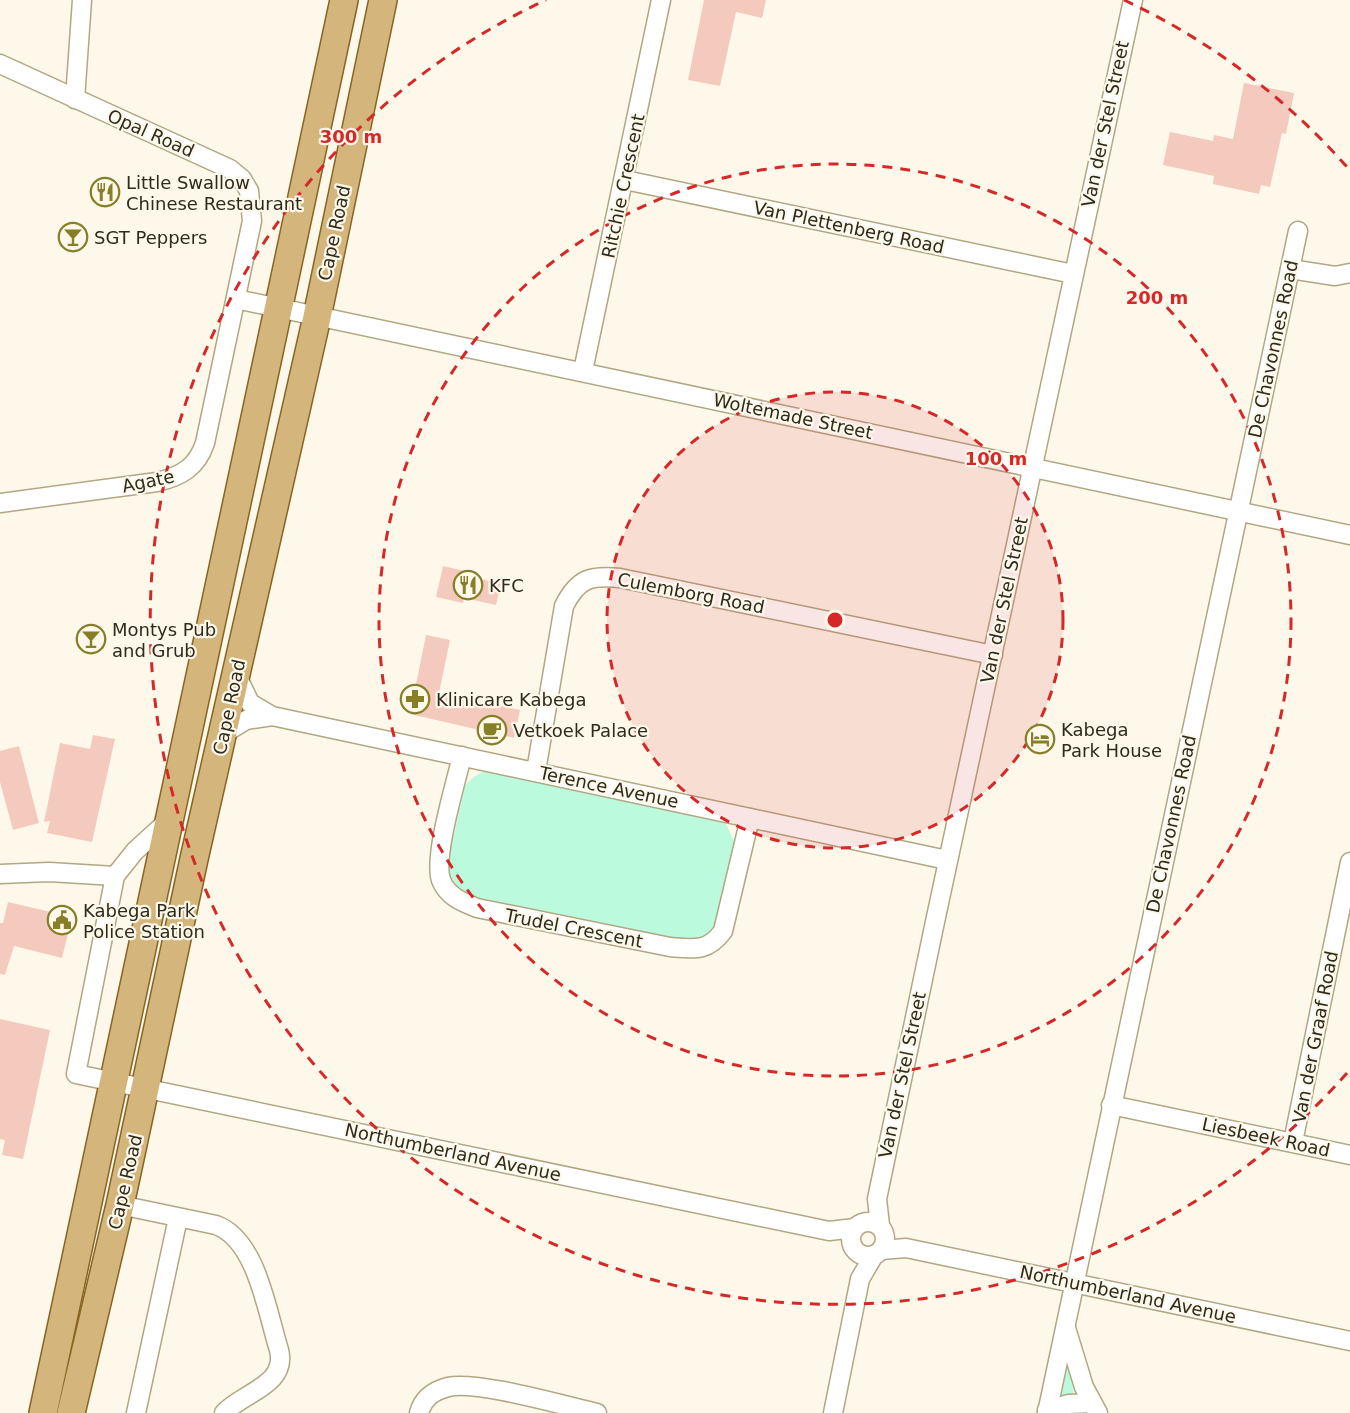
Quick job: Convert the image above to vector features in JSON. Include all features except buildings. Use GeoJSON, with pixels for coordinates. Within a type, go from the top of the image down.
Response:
{"type":"FeatureCollection","features":[{"type":"Feature","properties":{"kind":"main road","name":"Cape Road"},"geometry":{"type":"LineString","coordinates":[[42,1413],[344,0]]}},
{"type":"Feature","properties":{"kind":"main road","name":"Cape Road"},"geometry":{"type":"LineString","coordinates":[[72,1413],[317,317],[383,0]]}},
{"type":"Feature","properties":{"kind":"street"},"geometry":{"type":"LineString","coordinates":[[75,99],[82,0]]}},
{"type":"Feature","properties":{"kind":"street","name":"Ritchie Crescent"},"geometry":{"type":"LineString","coordinates":[[583,371],[625,180],[661,0]]}},
{"type":"Feature","properties":{"kind":"street","name":"Van der Stel Street"},"geometry":{"type":"LineString","coordinates":[[833,1413],[947,860],[993,655],[1132,0]]}},
{"type":"Feature","properties":{"kind":"street","name":"Opal Road"},"geometry":{"type":"LineString","coordinates":[[0,64],[215,162],[243,179],[252,202],[252,221],[236,299]]}},
{"type":"Feature","properties":{"kind":"street","name":"Van Plettenberg Road"},"geometry":{"type":"LineString","coordinates":[[625,180],[1073,274]]}},
{"type":"Feature","properties":{"kind":"street","name":"De Chavonnes Road"},"geometry":{"type":"LineString","coordinates":[[1095,1408],[1066,1327],[1073,1283],[1298,231]]}},
{"type":"Feature","properties":{"kind":"street"},"geometry":{"type":"LineString","coordinates":[[1290,269],[1335,276],[1350,273]]}},
{"type":"Feature","properties":{"kind":"street","name":"Woltemade Street"},"geometry":{"type":"LineString","coordinates":[[236,299],[1033,466],[1350,535]]}},
{"type":"Feature","properties":{"kind":"street","name":"Agate"},"geometry":{"type":"LineString","coordinates":[[0,503],[157,482],[171,479],[190,469],[201,456],[205,443],[236,299]]}},
{"type":"Feature","properties":{"kind":"street","name":"Culemborg Road"},"geometry":{"type":"LineString","coordinates":[[536,771],[564,606],[573,589],[584,581],[600,576],[620,578],[993,655]]}},
{"type":"Feature","properties":{"kind":"street","name":"Terence Avenue"},"geometry":{"type":"LineString","coordinates":[[236,673],[250,704],[272,716],[947,860]]}},
{"type":"Feature","properties":{"kind":"street","name":"Terence Avenue"},"geometry":{"type":"LineString","coordinates":[[223,734],[246,720],[272,716]]}},
{"type":"Feature","properties":{"kind":"street","name":"Trudel Crescent"},"geometry":{"type":"LineString","coordinates":[[462,756],[441,851],[441,879],[457,900],[477,909],[670,947],[691,949],[707,946],[715,942],[723,931],[750,818]]}},
{"type":"Feature","properties":{"kind":"street"},"geometry":{"type":"LineString","coordinates":[[0,874],[49,872],[115,876],[135,851],[169,820]]}},
{"type":"Feature","properties":{"kind":"street","name":"Van der Graaf Road"},"geometry":{"type":"LineString","coordinates":[[1293,1142],[1350,862]]}},
{"type":"Feature","properties":{"kind":"street","name":"Northumberland Avenue"},"geometry":{"type":"LineString","coordinates":[[115,876],[76,1074],[1350,1341]]}},
{"type":"Feature","properties":{"kind":"street","name":"Liesbeek Road"},"geometry":{"type":"LineString","coordinates":[[1111,1105],[1350,1155]]}},
{"type":"Feature","properties":{"kind":"street"},"geometry":{"type":"LineString","coordinates":[[120,1205],[220,1226],[240,1242],[252,1262],[280,1355],[279,1367],[268,1382],[224,1413]]}},
{"type":"Feature","properties":{"kind":"street"},"geometry":{"type":"LineString","coordinates":[[136,1413],[178,1218]]}},
{"type":"Feature","properties":{"kind":"street"},"geometry":{"type":"LineString","coordinates":[[1047,1412],[1066,1327]]}},
{"type":"Feature","properties":{"kind":"street"},"geometry":{"type":"LineString","coordinates":[[419,1413],[422,1404],[434,1392],[461,1386],[597,1413]]}},
{"type":"Feature","properties":{"kind":"street"},"geometry":{"type":"LineString","coordinates":[[1047,1412],[1069,1404],[1095,1408]]}},
{"type":"Feature","properties":{"kind":"green space"},"geometry":{"type":"Polygon","coordinates":[[[485,771],[725,822],[735,843],[714,934],[690,942],[469,896],[454,888],[446,871],[465,785],[485,771]]]}},
{"type":"Feature","properties":{"kind":"green space"},"geometry":{"type":"Polygon","coordinates":[[[1068,1361],[1075,1399],[1061,1396],[1068,1361]]]}},
{"type":"Feature","properties":{"kind":"place","name":"Little Swallow Chinese Restaurant"},"geometry":{"type":"Point","coordinates":[105,192]}},
{"type":"Feature","properties":{"kind":"place","name":"SGT Peppers"},"geometry":{"type":"Point","coordinates":[73,237]}},
{"type":"Feature","properties":{"kind":"place","name":"KFC"},"geometry":{"type":"Point","coordinates":[468,585]}},
{"type":"Feature","properties":{"kind":"place","name":"Montys Pub and Grub"},"geometry":{"type":"Point","coordinates":[91,639]}},
{"type":"Feature","properties":{"kind":"place","name":"Klinicare Kabega"},"geometry":{"type":"Point","coordinates":[415,699]}},
{"type":"Feature","properties":{"kind":"place","name":"Vetkoek Palace"},"geometry":{"type":"Point","coordinates":[492,730]}},
{"type":"Feature","properties":{"kind":"place","name":"Kabega Park House"},"geometry":{"type":"Point","coordinates":[1040,739]}},
{"type":"Feature","properties":{"kind":"place","name":"Kabega Park Police Station"},"geometry":{"type":"Point","coordinates":[62,920]}}]}
